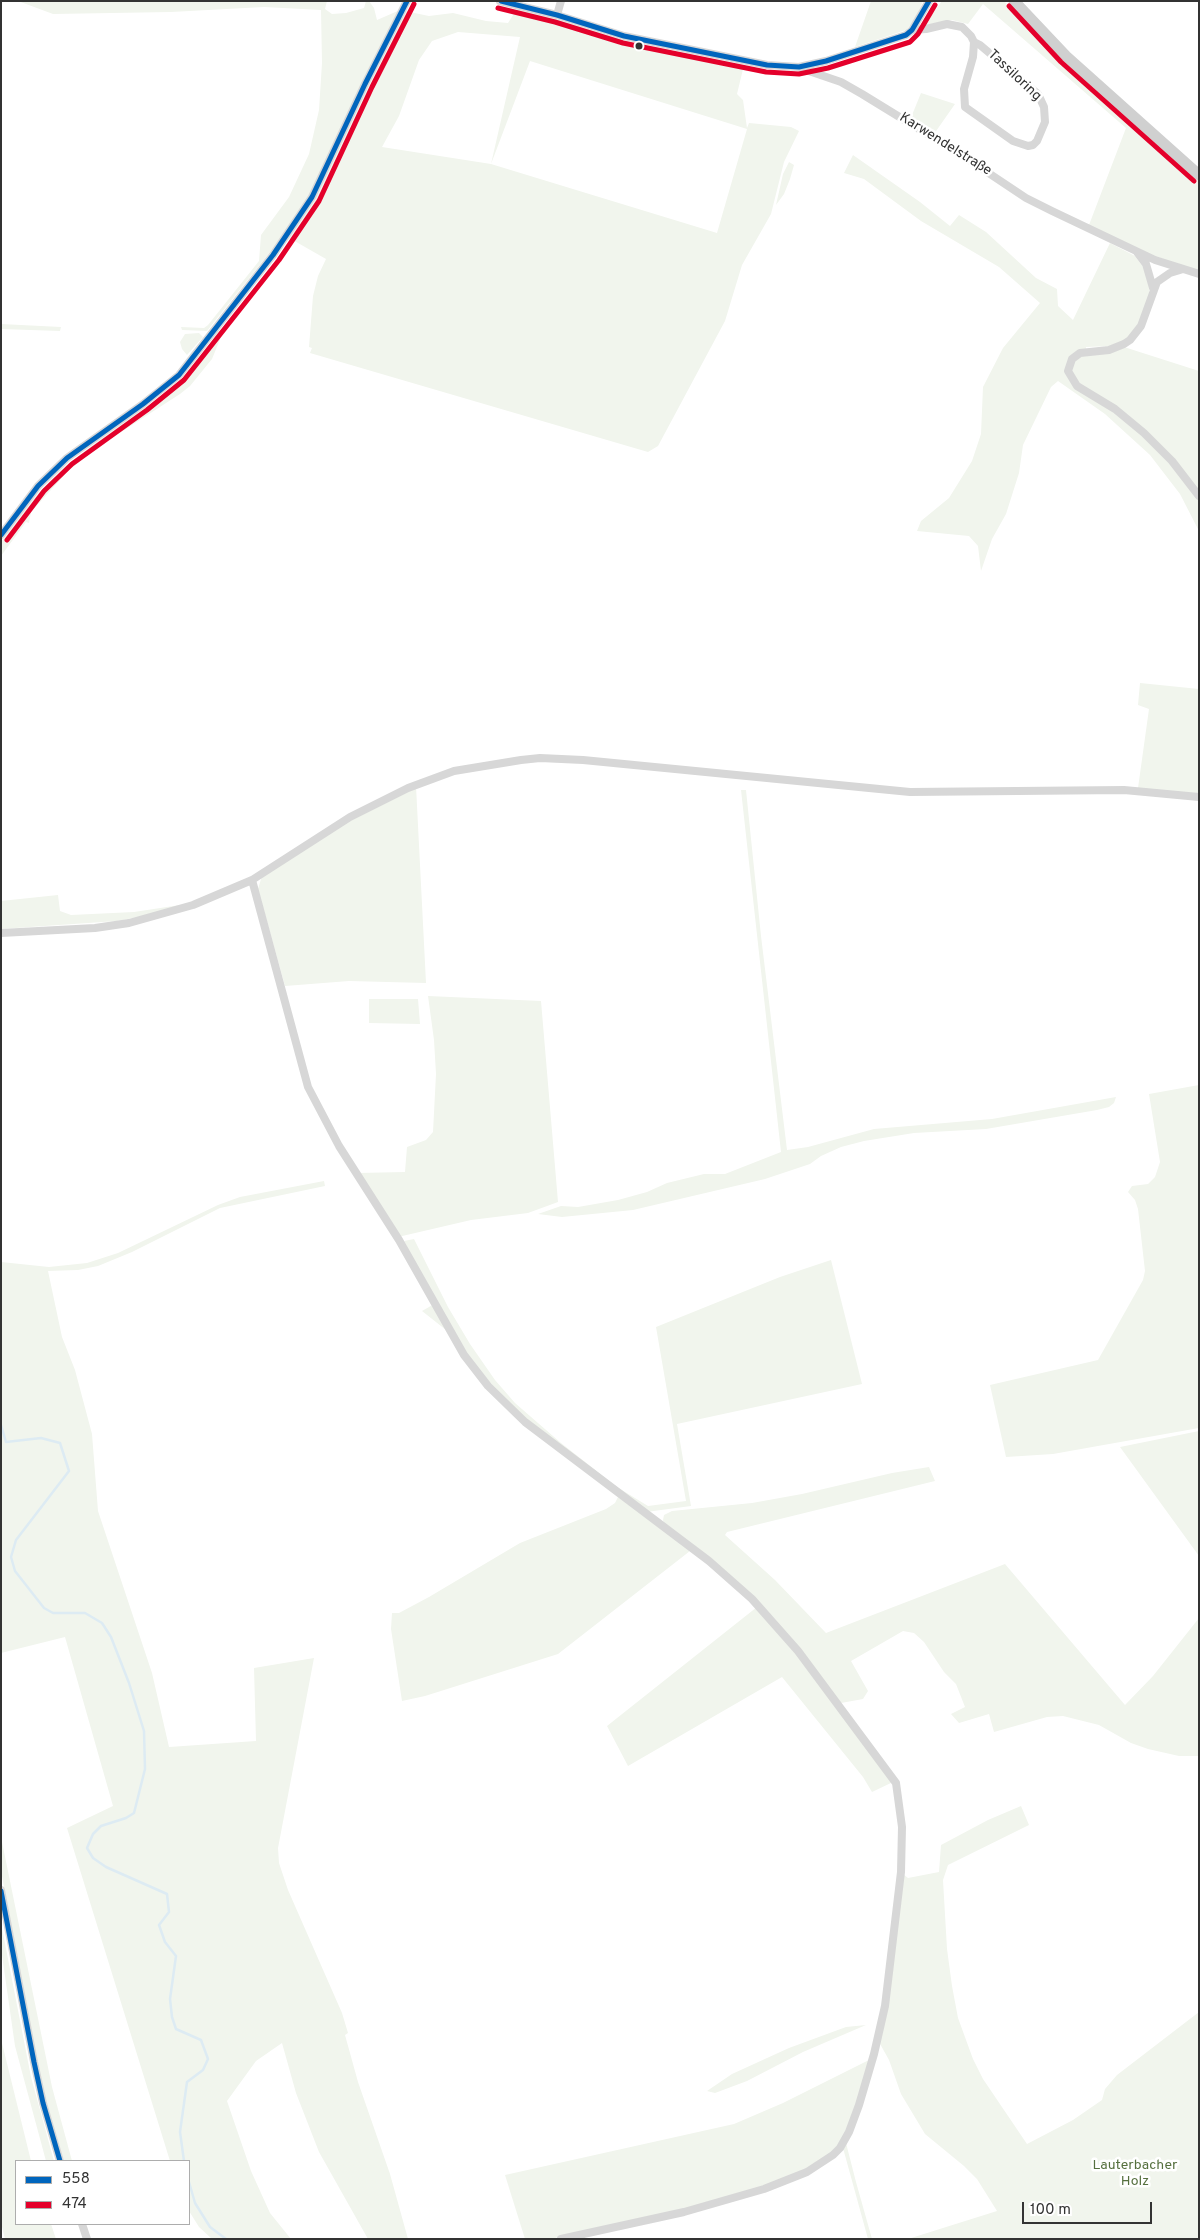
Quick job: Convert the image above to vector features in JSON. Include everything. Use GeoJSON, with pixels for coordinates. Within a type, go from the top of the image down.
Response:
{"type":"FeatureCollection","features":[{"type":"Feature","properties":{"kind":"street"},"geometry":{"type":"LineString","coordinates":[[1,535],[25,502],[52,472],[85,444],[143,404],[179,375],[288,236],[312,197],[407,1]]}},
{"type":"Feature","properties":{"kind":"street"},"geometry":{"type":"LineString","coordinates":[[500,1],[557,15],[632,38],[768,65],[798,67]]}},
{"type":"Feature","properties":{"kind":"street"},"geometry":{"type":"LineString","coordinates":[[557,15],[561,1]]}},
{"type":"Feature","properties":{"kind":"street"},"geometry":{"type":"LineString","coordinates":[[912,30],[929,1]]}},
{"type":"Feature","properties":{"kind":"street"},"geometry":{"type":"LineString","coordinates":[[1014,1],[1066,56],[1199,174]]}},
{"type":"Feature","properties":{"kind":"street","name":"Tassiloring"},"geometry":{"type":"LineString","coordinates":[[798,67],[826,61],[906,35],[912,30],[951,24],[968,31],[974,42],[973,57],[964,89],[965,107],[1013,141],[1028,146],[1033,145],[1039,136],[1044,122],[1042,100],[980,45],[974,42]]}},
{"type":"Feature","properties":{"kind":"street","name":"Karwendelstraße"},"geometry":{"type":"LineString","coordinates":[[798,67],[841,82],[862,94],[963,156],[1026,198],[1136,251],[1182,270],[1199,274]]}},
{"type":"Feature","properties":{"kind":"street"},"geometry":{"type":"LineString","coordinates":[[1136,251],[1146,264],[1153,288]]}},
{"type":"Feature","properties":{"kind":"street"},"geometry":{"type":"LineString","coordinates":[[1182,270],[1164,276],[1153,288],[1141,326],[1130,340],[1109,350],[1080,353],[1072,359],[1068,372],[1077,386],[1115,409],[1144,433],[1172,461],[1199,496]]}},
{"type":"Feature","properties":{"kind":"street"},"geometry":{"type":"LineString","coordinates":[[1,933],[95,928],[130,923],[193,905],[252,880],[350,817],[423,781],[467,768],[540,758],[583,760],[910,792],[1124,790],[1199,797]]}},
{"type":"Feature","properties":{"kind":"street"},"geometry":{"type":"LineString","coordinates":[[252,880],[308,1087],[339,1146],[399,1240],[464,1355],[488,1386],[525,1422],[709,1561],[774,1621],[892,1776],[898,1790],[902,1827],[901,1872],[885,2006],[867,2078],[849,2132],[840,2148],[833,2155],[807,2172],[747,2195],[684,2212],[561,2239]]}},
{"type":"Feature","properties":{"kind":"street"},"geometry":{"type":"LineString","coordinates":[[1,1890],[36,2070],[60,2160]]}},
{"type":"Feature","properties":{"kind":"street"},"geometry":{"type":"LineString","coordinates":[[82,2225],[87,2239]]}},
{"type":"Feature","properties":{"kind":"green space"},"geometry":{"type":"Polygon","coordinates":[[[18,1],[327,1],[325,9],[332,14],[346,13],[364,8],[366,1],[369,1],[374,8],[377,20],[400,10],[429,16],[453,13],[486,21],[508,23],[517,9],[559,19],[633,43],[744,65],[737,94],[743,100],[747,128],[749,123],[791,127],[799,131],[784,162],[771,214],[742,265],[725,321],[658,446],[648,452],[310,353],[312,348],[309,347],[313,296],[318,276],[326,259],[291,239],[278,242],[207,331],[182,330],[181,327],[204,328],[208,325],[259,261],[261,235],[289,197],[309,154],[319,110],[322,63],[321,10],[264,7],[171,12],[53,14],[18,1]],[[458,32],[432,41],[419,60],[399,116],[382,147],[491,164],[520,37],[458,32]],[[530,61],[491,164],[717,233],[747,129],[530,61]]]}},
{"type":"Feature","properties":{"kind":"green space"},"geometry":{"type":"Polygon","coordinates":[[[871,1],[923,1],[916,18],[906,30],[855,47],[871,1]]]}},
{"type":"Feature","properties":{"kind":"green space"},"geometry":{"type":"Polygon","coordinates":[[[942,1],[1004,1],[1034,32],[1199,180],[1199,271],[1143,252],[1089,225],[1126,128],[983,4],[968,24],[952,20],[928,26],[924,25],[942,1]]]}},
{"type":"Feature","properties":{"kind":"green space"},"geometry":{"type":"Polygon","coordinates":[[[921,93],[955,104],[934,134],[910,120],[921,93]]]}},
{"type":"Feature","properties":{"kind":"green space"},"geometry":{"type":"Polygon","coordinates":[[[853,155],[920,202],[950,226],[959,215],[986,232],[1036,278],[1057,289],[1058,306],[1073,320],[1110,243],[1135,256],[1144,268],[1150,284],[1149,297],[1140,322],[1129,338],[1111,346],[1086,347],[1085,353],[1124,347],[1199,371],[1199,531],[1180,494],[1150,455],[1105,414],[1058,381],[1051,387],[1023,445],[1019,473],[1006,514],[992,539],[981,571],[978,546],[969,536],[917,531],[921,521],[949,498],[972,461],[981,434],[983,387],[1003,348],[1040,303],[999,267],[921,221],[864,179],[844,173],[853,155]]]}},
{"type":"Feature","properties":{"kind":"green space"},"geometry":{"type":"Polygon","coordinates":[[[789,162],[794,165],[790,179],[784,194],[776,205],[783,174],[789,162]]]}},
{"type":"Feature","properties":{"kind":"green space"},"geometry":{"type":"Polygon","coordinates":[[[1,324],[61,327],[60,331],[1,329],[1,324]]]}},
{"type":"Feature","properties":{"kind":"green space"},"geometry":{"type":"Polygon","coordinates":[[[218,330],[223,332],[212,359],[190,386],[101,445],[69,470],[31,512],[29,523],[26,522],[1,556],[1,542],[26,507],[48,483],[64,467],[131,416],[176,388],[192,374],[218,330]]]}},
{"type":"Feature","properties":{"kind":"green space"},"geometry":{"type":"Polygon","coordinates":[[[199,333],[203,337],[187,355],[182,349],[180,342],[185,334],[199,333]]]}},
{"type":"Feature","properties":{"kind":"green space"},"geometry":{"type":"Polygon","coordinates":[[[1140,683],[1199,689],[1199,794],[1138,788],[1149,709],[1138,705],[1140,683]]]}},
{"type":"Feature","properties":{"kind":"green space"},"geometry":{"type":"Polygon","coordinates":[[[416,786],[426,983],[349,981],[285,986],[258,889],[262,876],[359,815],[416,786]]]}},
{"type":"Feature","properties":{"kind":"green space"},"geometry":{"type":"Polygon","coordinates":[[[741,790],[746,790],[761,936],[787,1150],[808,1147],[874,1129],[992,1119],[1116,1097],[1114,1103],[1109,1107],[1097,1110],[986,1129],[914,1133],[864,1141],[841,1147],[821,1156],[810,1164],[765,1179],[633,1210],[562,1217],[538,1214],[561,1206],[578,1207],[618,1200],[647,1192],[667,1183],[704,1174],[725,1174],[781,1152],[741,790]]]}},
{"type":"Feature","properties":{"kind":"green space"},"geometry":{"type":"Polygon","coordinates":[[[58,895],[60,911],[71,915],[134,912],[180,905],[150,915],[117,921],[1,929],[1,901],[58,895]]]}},
{"type":"Feature","properties":{"kind":"green space"},"geometry":{"type":"Polygon","coordinates":[[[428,996],[541,1001],[558,1202],[528,1213],[471,1220],[398,1237],[357,1173],[405,1172],[407,1147],[426,1140],[433,1132],[436,1074],[428,996]]]}},
{"type":"Feature","properties":{"kind":"green space"},"geometry":{"type":"Polygon","coordinates":[[[369,999],[418,999],[420,1024],[369,1023],[369,999]]]}},
{"type":"Feature","properties":{"kind":"green space"},"geometry":{"type":"Polygon","coordinates":[[[1199,1085],[1199,1428],[1053,1454],[1006,1457],[990,1385],[1098,1360],[1143,1280],[1145,1271],[1138,1209],[1135,1200],[1128,1192],[1132,1186],[1148,1184],[1155,1177],[1160,1162],[1149,1094],[1199,1085]]]}},
{"type":"Feature","properties":{"kind":"green space"},"geometry":{"type":"Polygon","coordinates":[[[324,1181],[325,1186],[220,1208],[132,1252],[98,1266],[78,1270],[48,1271],[62,1337],[75,1370],[92,1434],[98,1511],[152,1673],[169,1747],[256,1741],[254,1668],[314,1658],[278,1848],[279,1863],[288,1890],[342,2013],[348,2033],[345,2035],[358,2082],[390,2174],[408,2239],[368,2239],[319,2152],[296,2093],[282,2043],[256,2061],[227,2101],[251,2171],[270,2213],[291,2239],[212,2239],[199,2227],[190,2213],[190,2160],[170,2160],[67,1828],[113,1806],[65,1637],[1,1653],[1,1262],[49,1267],[87,1263],[118,1253],[218,1205],[240,1197],[324,1181]]]}},
{"type":"Feature","properties":{"kind":"green space"},"geometry":{"type":"Polygon","coordinates":[[[414,1239],[448,1307],[470,1344],[495,1380],[515,1403],[561,1443],[617,1487],[648,1506],[686,1501],[656,1327],[780,1277],[831,1260],[862,1384],[677,1424],[691,1506],[646,1512],[522,1416],[497,1391],[446,1330],[422,1311],[436,1303],[404,1241],[414,1239]]]}},
{"type":"Feature","properties":{"kind":"green space"},"geometry":{"type":"Polygon","coordinates":[[[1199,1431],[1199,1556],[1120,1447],[1199,1431]]]}},
{"type":"Feature","properties":{"kind":"green space"},"geometry":{"type":"Polygon","coordinates":[[[929,1467],[935,1481],[727,1532],[725,1535],[775,1580],[826,1633],[1005,1564],[1125,1705],[1153,1676],[1199,1618],[1199,1756],[1179,1756],[1148,1749],[1131,1743],[1099,1725],[1063,1716],[1047,1717],[994,1732],[989,1714],[959,1723],[951,1714],[965,1707],[956,1684],[944,1672],[924,1642],[914,1633],[903,1631],[851,1661],[868,1691],[863,1699],[841,1703],[775,1619],[664,1524],[663,1520],[664,1515],[672,1511],[752,1503],[929,1467]]]}},
{"type":"Feature","properties":{"kind":"green space"},"geometry":{"type":"Polygon","coordinates":[[[618,1497],[690,1551],[558,1654],[425,1696],[402,1701],[391,1629],[392,1613],[399,1613],[429,1597],[520,1543],[606,1509],[615,1503],[618,1497]]]}},
{"type":"Feature","properties":{"kind":"green space"},"geometry":{"type":"Polygon","coordinates":[[[757,1607],[801,1658],[893,1782],[872,1792],[863,1777],[782,1677],[628,1766],[607,1726],[757,1607]]]}},
{"type":"Feature","properties":{"kind":"green space","name":"Lauterbacher Holz"},"geometry":{"type":"Polygon","coordinates":[[[1021,1806],[1029,1825],[948,1865],[943,1880],[947,1949],[952,1986],[958,2018],[973,2059],[983,2079],[1027,2144],[1073,2120],[1102,2100],[1105,2089],[1117,2075],[1199,2012],[1199,2239],[908,2239],[997,2211],[977,2179],[925,2134],[901,2094],[889,2060],[879,2042],[903,1874],[908,1878],[939,1872],[941,1845],[988,1820],[1021,1806]]]}},
{"type":"Feature","properties":{"kind":"green space"},"geometry":{"type":"Polygon","coordinates":[[[1,1837],[52,2087],[72,2160],[64,2160],[46,2102],[1,1871],[1,1837]]]}},
{"type":"Feature","properties":{"kind":"green space"},"geometry":{"type":"Polygon","coordinates":[[[1,1923],[31,2077],[54,2160],[46,2160],[15,2046],[1,1948],[1,1923]]]}},
{"type":"Feature","properties":{"kind":"green space"},"geometry":{"type":"Polygon","coordinates":[[[866,2025],[803,2052],[747,2081],[715,2093],[707,2091],[732,2074],[789,2048],[846,2027],[866,2025]]]}},
{"type":"Feature","properties":{"kind":"green space"},"geometry":{"type":"Polygon","coordinates":[[[1,2039],[31,2160],[15,2160],[15,2225],[51,2225],[56,2239],[5,2239],[1,2223],[1,2039]]]}},
{"type":"Feature","properties":{"kind":"green space"},"geometry":{"type":"Polygon","coordinates":[[[871,2059],[855,2112],[837,2148],[807,2170],[722,2200],[550,2239],[525,2239],[505,2175],[734,2124],[783,2103],[871,2059]]]}},
{"type":"Feature","properties":{"kind":"green space"},"geometry":{"type":"Polygon","coordinates":[[[846,2143],[872,2239],[868,2239],[843,2148],[846,2143]]]}},
{"type":"Feature","properties":{"kind":"waterway"},"geometry":{"type":"LineString","coordinates":[[1,1425],[6,1442],[41,1438],[60,1443],[69,1471],[16,1540],[11,1557],[15,1571],[44,1608],[53,1613],[85,1613],[102,1623],[111,1637],[129,1683],[144,1731],[145,1769],[134,1813],[126,1818],[101,1826],[93,1834],[87,1848],[93,1858],[106,1867],[167,1894],[169,1912],[159,1925],[165,1942],[176,1956],[170,1999],[172,2017],[176,2029],[201,2040],[208,2059],[203,2070],[187,2082],[180,2132],[184,2160]]}},
{"type":"Feature","properties":{"kind":"waterway"},"geometry":{"type":"LineString","coordinates":[[190,2186],[195,2203],[210,2227],[226,2239]]}},
{"type":"Feature","properties":{"kind":"transit line","name":"558"},"geometry":{"type":"LineString","coordinates":[[1,535],[38,486],[67,458],[143,404],[179,375],[273,255],[312,197],[365,84],[407,1]]}},
{"type":"Feature","properties":{"kind":"transit line","name":"558"},"geometry":{"type":"LineString","coordinates":[[501,1],[557,15],[624,36],[767,65],[799,67],[826,61],[906,35],[912,30],[929,1]]}},
{"type":"Feature","properties":{"kind":"transit line","name":"474"},"geometry":{"type":"LineString","coordinates":[[7,540],[44,491],[72,464],[147,410],[184,380],[279,260],[319,201],[372,87],[414,4]]}},
{"type":"Feature","properties":{"kind":"transit line","name":"474"},"geometry":{"type":"LineString","coordinates":[[498,8],[555,22],[623,43],[766,72],[799,74],[828,68],[910,42],[918,34],[935,5]]}},
{"type":"Feature","properties":{"kind":"transit line","name":"474"},"geometry":{"type":"LineString","coordinates":[[1009,6],[1061,62],[1194,181]]}},
{"type":"Feature","properties":{"kind":"transit line","name":"558"},"geometry":{"type":"LineString","coordinates":[[1,1891],[34,2062],[43,2103],[60,2160]]}}]}
